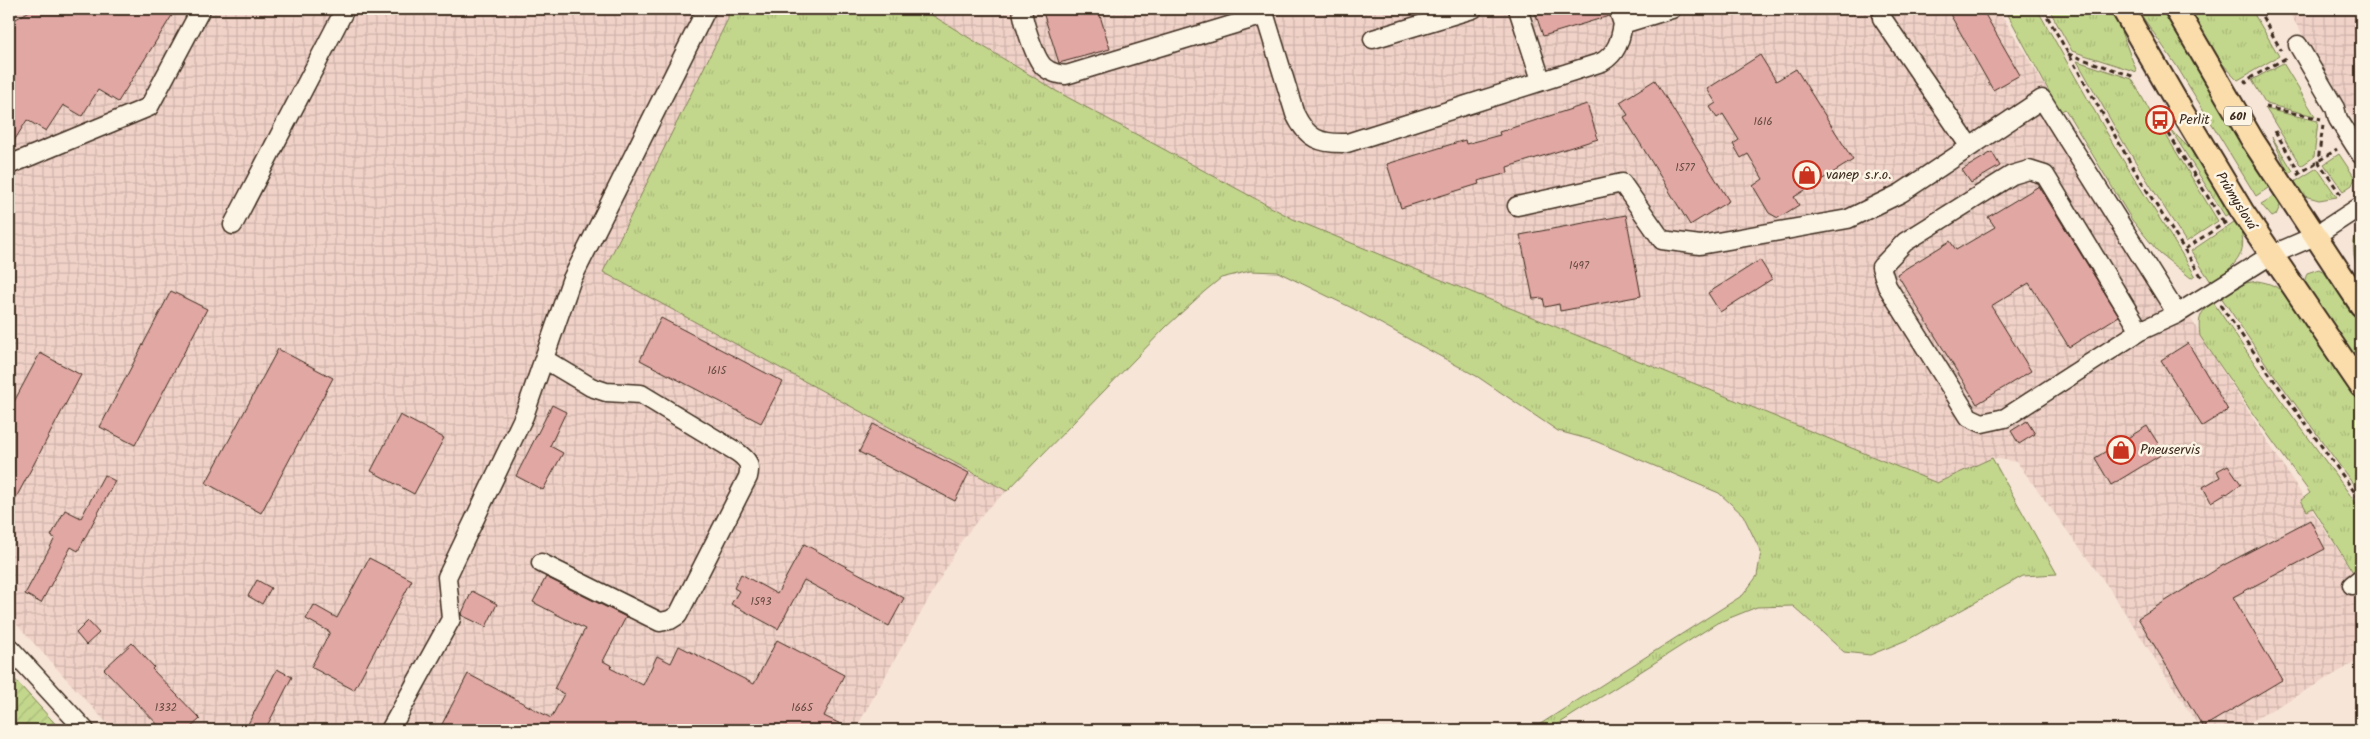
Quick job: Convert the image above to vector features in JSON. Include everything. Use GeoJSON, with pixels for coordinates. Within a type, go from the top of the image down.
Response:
{"type":"FeatureCollection","features":[{"type":"Feature","properties":{"kind":"main road","name":"Průmyslová"},"geometry":{"type":"LineString","coordinates":[[2123,9],[2180,108],[2271,255],[2361,386]]}},
{"type":"Feature","properties":{"kind":"main road","name":"601"},"geometry":{"type":"LineString","coordinates":[[2176,9],[2253,141],[2361,305]]}},
{"type":"Feature","properties":{"kind":"street"},"geometry":{"type":"LineString","coordinates":[[9,165],[149,107],[201,9]]}},
{"type":"Feature","properties":{"kind":"street"},"geometry":{"type":"LineString","coordinates":[[233,226],[345,9]]}},
{"type":"Feature","properties":{"kind":"street"},"geometry":{"type":"LineString","coordinates":[[390,730],[451,619],[447,577],[524,416],[571,281],[706,10],[703,9]]}},
{"type":"Feature","properties":{"kind":"street"},"geometry":{"type":"LineString","coordinates":[[1022,9],[1037,56],[1043,66],[1053,73],[1066,75],[1264,12],[1295,114],[1302,128],[1313,137],[1330,144],[1347,143],[1609,58],[1618,46],[1621,16],[1672,9]]}},
{"type":"Feature","properties":{"kind":"street"},"geometry":{"type":"LineString","coordinates":[[1373,40],[1473,9]]}},
{"type":"Feature","properties":{"kind":"street"},"geometry":{"type":"LineString","coordinates":[[1518,9],[1541,80]]}},
{"type":"Feature","properties":{"kind":"street"},"geometry":{"type":"LineString","coordinates":[[1882,18],[1970,147]]}},
{"type":"Feature","properties":{"kind":"street"},"geometry":{"type":"LineString","coordinates":[[2292,52],[2335,108],[2338,120],[2361,155]]}},
{"type":"Feature","properties":{"kind":"street"},"geometry":{"type":"LineString","coordinates":[[1517,206],[1622,183],[1662,240],[1700,245],[1848,219],[1901,193],[2042,99],[2177,314]]}},
{"type":"Feature","properties":{"kind":"street"},"geometry":{"type":"LineString","coordinates":[[2140,331],[2045,175],[2029,170],[2012,175],[1905,242],[1881,267],[1887,286],[1969,417],[1982,423],[2005,418],[2140,331],[2177,314],[2271,255],[2315,236],[2357,209]]}},
{"type":"Feature","properties":{"kind":"street"},"geometry":{"type":"LineString","coordinates":[[541,563],[660,622],[670,620],[678,615],[748,477],[750,467],[747,459],[737,452],[641,394],[606,392],[591,387],[544,360]]}},
{"type":"Feature","properties":{"kind":"street"},"geometry":{"type":"LineString","coordinates":[[9,647],[85,730]]}},
{"type":"Feature","properties":{"kind":"path"},"geometry":{"type":"LineString","coordinates":[[2043,9],[2139,178],[2206,285]]}},
{"type":"Feature","properties":{"kind":"path"},"geometry":{"type":"LineString","coordinates":[[2247,84],[2245,81],[2292,52]]}},
{"type":"Feature","properties":{"kind":"path"},"geometry":{"type":"LineString","coordinates":[[2068,54],[2135,77]]}},
{"type":"Feature","properties":{"kind":"path"},"geometry":{"type":"LineString","coordinates":[[2264,107],[2324,120],[2318,161],[2357,209]]}},
{"type":"Feature","properties":{"kind":"path"},"geometry":{"type":"LineString","coordinates":[[2164,126],[2224,223],[2185,249]]}},
{"type":"Feature","properties":{"kind":"path"},"geometry":{"type":"LineString","coordinates":[[2274,131],[2300,173]]}},
{"type":"Feature","properties":{"kind":"path"},"geometry":{"type":"LineString","coordinates":[[2292,178],[2340,147]]}},
{"type":"Feature","properties":{"kind":"path"},"geometry":{"type":"LineString","coordinates":[[2216,300],[2361,501]]}},
{"type":"Feature","properties":{"kind":"shaded area"},"geometry":{"type":"Polygon","coordinates":[[[9,9],[728,9],[728,19],[604,272],[1007,491],[985,511],[962,540],[855,730],[113,730],[9,616],[9,9]]]}},
{"type":"Feature","properties":{"kind":"shaded area"},"geometry":{"type":"Polygon","coordinates":[[[922,9],[1998,9],[2200,336],[2304,498],[2301,500],[2307,510],[2311,509],[2361,585],[2361,659],[2236,730],[2201,730],[2109,588],[2017,462],[1992,458],[1937,483],[1293,219],[1056,91],[922,9]]]}},
{"type":"Feature","properties":{"kind":"shaded area"},"geometry":{"type":"Polygon","coordinates":[[[2287,9],[2361,9],[2361,131],[2287,9]]]}},
{"type":"Feature","properties":{"kind":"green space"},"geometry":{"type":"Polygon","coordinates":[[[728,9],[922,9],[1056,91],[1293,219],[1937,483],[1992,458],[2057,574],[2023,576],[1909,639],[1870,655],[1844,652],[1793,606],[1757,607],[1717,623],[1549,730],[1531,730],[1743,595],[1757,576],[1761,552],[1743,515],[1719,493],[1595,441],[1558,431],[1478,377],[1354,309],[1278,272],[1250,271],[1221,278],[1205,291],[1166,327],[1007,491],[603,272],[728,19],[728,9]]]}},
{"type":"Feature","properties":{"kind":"green space"},"geometry":{"type":"Polygon","coordinates":[[[2005,9],[2037,9],[2116,149],[2195,275],[2191,278],[2160,254],[2132,220],[2065,109],[2060,112],[2005,9]]]}},
{"type":"Feature","properties":{"kind":"green space"},"geometry":{"type":"Polygon","coordinates":[[[2049,9],[2112,9],[2137,72],[2072,51],[2049,9]]]}},
{"type":"Feature","properties":{"kind":"green space"},"geometry":{"type":"Polygon","coordinates":[[[2137,9],[2164,9],[2271,186],[2256,196],[2176,65],[2137,9]]]}},
{"type":"Feature","properties":{"kind":"green space"},"geometry":{"type":"Polygon","coordinates":[[[2187,9],[2251,9],[2279,56],[2238,80],[2213,54],[2187,9]]]}},
{"type":"Feature","properties":{"kind":"green space"},"geometry":{"type":"Polygon","coordinates":[[[2077,61],[2132,79],[2159,128],[2161,127],[2218,221],[2186,242],[2125,145],[2077,61]]]}},
{"type":"Feature","properties":{"kind":"green space"},"geometry":{"type":"Polygon","coordinates":[[[2283,63],[2315,116],[2266,104],[2252,80],[2283,63]]]}},
{"type":"Feature","properties":{"kind":"green space"},"geometry":{"type":"Polygon","coordinates":[[[2266,109],[2318,121],[2314,157],[2301,166],[2266,109]]]}},
{"type":"Feature","properties":{"kind":"green space"},"geometry":{"type":"Polygon","coordinates":[[[2171,130],[2196,155],[2232,212],[2225,216],[2171,130]]]}},
{"type":"Feature","properties":{"kind":"green space"},"geometry":{"type":"Polygon","coordinates":[[[2272,137],[2293,171],[2289,174],[2272,137]]]}},
{"type":"Feature","properties":{"kind":"green space"},"geometry":{"type":"Polygon","coordinates":[[[2339,154],[2355,178],[2352,185],[2343,191],[2324,164],[2339,154]]]}},
{"type":"Feature","properties":{"kind":"green space"},"geometry":{"type":"Polygon","coordinates":[[[2317,168],[2337,197],[2319,200],[2301,195],[2293,183],[2317,168]]]}},
{"type":"Feature","properties":{"kind":"green space"},"geometry":{"type":"Polygon","coordinates":[[[2276,195],[2280,206],[2276,215],[2272,217],[2261,204],[2276,195]]]}},
{"type":"Feature","properties":{"kind":"green space"},"geometry":{"type":"Polygon","coordinates":[[[2237,220],[2243,240],[2242,249],[2235,263],[2211,282],[2191,251],[2237,220]]]}},
{"type":"Feature","properties":{"kind":"green space"},"geometry":{"type":"Polygon","coordinates":[[[2361,229],[2361,273],[2354,256],[2354,244],[2357,233],[2361,229]]]}},
{"type":"Feature","properties":{"kind":"green space"},"geometry":{"type":"Polygon","coordinates":[[[2319,269],[2329,275],[2361,323],[2361,368],[2304,283],[2307,273],[2319,269]]]}},
{"type":"Feature","properties":{"kind":"green space"},"geometry":{"type":"Polygon","coordinates":[[[2257,281],[2273,285],[2286,295],[2361,401],[2361,495],[2267,365],[2221,297],[2246,283],[2257,281]]]}},
{"type":"Feature","properties":{"kind":"green space"},"geometry":{"type":"Polygon","coordinates":[[[2213,302],[2259,370],[2361,510],[2361,585],[2313,508],[2307,511],[2301,500],[2310,493],[2200,336],[2200,317],[2213,302]]]}},
{"type":"Feature","properties":{"kind":"green space"},"geometry":{"type":"Polygon","coordinates":[[[9,673],[61,730],[9,730],[9,673]]]}},
{"type":"Feature","properties":{"kind":"building"},"geometry":{"type":"Polygon","coordinates":[[[33,9],[176,9],[118,102],[98,90],[82,116],[63,105],[46,131],[27,120],[9,149],[9,23],[33,9]]]}},
{"type":"Feature","properties":{"kind":"building"},"geometry":{"type":"Polygon","coordinates":[[[1042,9],[1098,9],[1110,49],[1059,63],[1042,9]]]}},
{"type":"Feature","properties":{"kind":"building"},"geometry":{"type":"Polygon","coordinates":[[[1534,9],[1608,9],[1609,16],[1543,36],[1534,9]]]}},
{"type":"Feature","properties":{"kind":"building"},"geometry":{"type":"Polygon","coordinates":[[[1947,9],[1982,9],[2020,75],[1993,90],[1947,9]]]}},
{"type":"Feature","properties":{"kind":"building"},"geometry":{"type":"Polygon","coordinates":[[[1760,55],[1776,81],[1796,69],[1853,160],[1794,197],[1799,205],[1778,218],[1769,213],[1753,186],[1763,179],[1748,154],[1741,158],[1733,144],[1739,140],[1723,114],[1717,118],[1710,107],[1716,103],[1707,89],[1760,55]]]}},
{"type":"Feature","properties":{"kind":"building"},"geometry":{"type":"Polygon","coordinates":[[[1655,80],[1729,201],[1690,225],[1624,117],[1628,115],[1620,102],[1655,80]]]}},
{"type":"Feature","properties":{"kind":"building"},"geometry":{"type":"Polygon","coordinates":[[[1587,104],[1598,139],[1507,167],[1508,173],[1478,181],[1479,184],[1401,208],[1387,164],[1465,140],[1466,144],[1500,135],[1499,132],[1587,104]]]}},
{"type":"Feature","properties":{"kind":"building"},"geometry":{"type":"Polygon","coordinates":[[[1992,152],[2000,166],[1971,183],[1962,170],[1992,152]]]}},
{"type":"Feature","properties":{"kind":"building"},"geometry":{"type":"Polygon","coordinates":[[[2039,186],[2119,316],[2069,347],[2029,283],[1991,306],[2031,371],[1977,404],[1897,274],[1950,241],[1956,250],[1995,227],[1988,217],[2039,186]]]}},
{"type":"Feature","properties":{"kind":"building"},"geometry":{"type":"Polygon","coordinates":[[[1626,215],[1641,296],[1560,311],[1559,304],[1545,307],[1543,298],[1533,299],[1520,235],[1626,215]]]}},
{"type":"Feature","properties":{"kind":"building"},"geometry":{"type":"Polygon","coordinates":[[[1760,260],[1772,279],[1720,312],[1708,293],[1760,260]]]}},
{"type":"Feature","properties":{"kind":"building"},"geometry":{"type":"Polygon","coordinates":[[[171,291],[207,309],[135,445],[100,427],[171,291]]]}},
{"type":"Feature","properties":{"kind":"building"},"geometry":{"type":"Polygon","coordinates":[[[661,318],[783,382],[761,423],[640,360],[661,318]]]}},
{"type":"Feature","properties":{"kind":"building"},"geometry":{"type":"Polygon","coordinates":[[[2188,343],[2228,410],[2202,426],[2161,360],[2188,343]]]}},
{"type":"Feature","properties":{"kind":"building"},"geometry":{"type":"Polygon","coordinates":[[[278,349],[333,378],[261,513],[206,483],[278,349]]]}},
{"type":"Feature","properties":{"kind":"building"},"geometry":{"type":"Polygon","coordinates":[[[40,353],[81,375],[9,511],[9,411],[40,353]]]}},
{"type":"Feature","properties":{"kind":"building"},"geometry":{"type":"Polygon","coordinates":[[[552,405],[566,412],[550,446],[563,453],[543,490],[516,476],[552,405]]]}},
{"type":"Feature","properties":{"kind":"building"},"geometry":{"type":"Polygon","coordinates":[[[400,415],[444,438],[414,494],[371,471],[400,415]]]}},
{"type":"Feature","properties":{"kind":"building"},"geometry":{"type":"Polygon","coordinates":[[[2027,421],[2035,434],[2019,444],[2011,431],[2027,421]]]}},
{"type":"Feature","properties":{"kind":"building"},"geometry":{"type":"Polygon","coordinates":[[[873,424],[969,473],[955,501],[859,452],[873,424]]]}},
{"type":"Feature","properties":{"kind":"building"},"geometry":{"type":"Polygon","coordinates":[[[2147,426],[2164,453],[2111,485],[2095,458],[2147,426]]]}},
{"type":"Feature","properties":{"kind":"building"},"geometry":{"type":"Polygon","coordinates":[[[2228,465],[2241,484],[2211,502],[2203,487],[2220,477],[2217,471],[2228,465]]]}},
{"type":"Feature","properties":{"kind":"building"},"geometry":{"type":"Polygon","coordinates":[[[104,475],[115,481],[78,551],[71,547],[41,603],[25,594],[55,538],[51,536],[65,510],[81,518],[104,475]]]}},
{"type":"Feature","properties":{"kind":"building"},"geometry":{"type":"Polygon","coordinates":[[[2310,520],[2325,549],[2233,597],[2282,680],[2203,727],[2138,618],[2222,566],[2310,520]]]}},
{"type":"Feature","properties":{"kind":"building"},"geometry":{"type":"Polygon","coordinates":[[[804,544],[904,598],[889,626],[804,580],[778,629],[731,604],[739,591],[734,588],[741,574],[777,594],[804,544]]]}},
{"type":"Feature","properties":{"kind":"building"},"geometry":{"type":"Polygon","coordinates":[[[369,558],[412,580],[354,690],[311,667],[330,632],[306,619],[314,605],[337,618],[369,558]]]}},
{"type":"Feature","properties":{"kind":"building"},"geometry":{"type":"Polygon","coordinates":[[[546,577],[626,617],[603,661],[612,666],[610,668],[643,685],[657,656],[671,663],[679,646],[754,684],[777,640],[844,675],[824,716],[853,730],[439,730],[468,674],[551,718],[564,694],[554,689],[585,629],[533,602],[546,577]]]}},
{"type":"Feature","properties":{"kind":"building"},"geometry":{"type":"Polygon","coordinates":[[[257,580],[271,588],[262,604],[248,596],[257,580]]]}},
{"type":"Feature","properties":{"kind":"building"},"geometry":{"type":"Polygon","coordinates":[[[472,591],[497,604],[486,627],[461,615],[472,591]]]}},
{"type":"Feature","properties":{"kind":"building"},"geometry":{"type":"Polygon","coordinates":[[[88,621],[99,633],[86,645],[76,633],[88,621]]]}},
{"type":"Feature","properties":{"kind":"building"},"geometry":{"type":"Polygon","coordinates":[[[132,643],[154,667],[152,669],[200,719],[188,730],[163,730],[104,669],[132,643]]]}},
{"type":"Feature","properties":{"kind":"building"},"geometry":{"type":"Polygon","coordinates":[[[277,669],[292,677],[265,730],[259,730],[248,724],[277,669]]]}},
{"type":"Feature","properties":{"kind":"place","name":"Perlit"},"geometry":{"type":"Point","coordinates":[2160,120]}},
{"type":"Feature","properties":{"kind":"place","name":"vanep s.r.o."},"geometry":{"type":"Point","coordinates":[1807,175]}},
{"type":"Feature","properties":{"kind":"place","name":"Pneuservis"},"geometry":{"type":"Point","coordinates":[2121,450]}}]}
